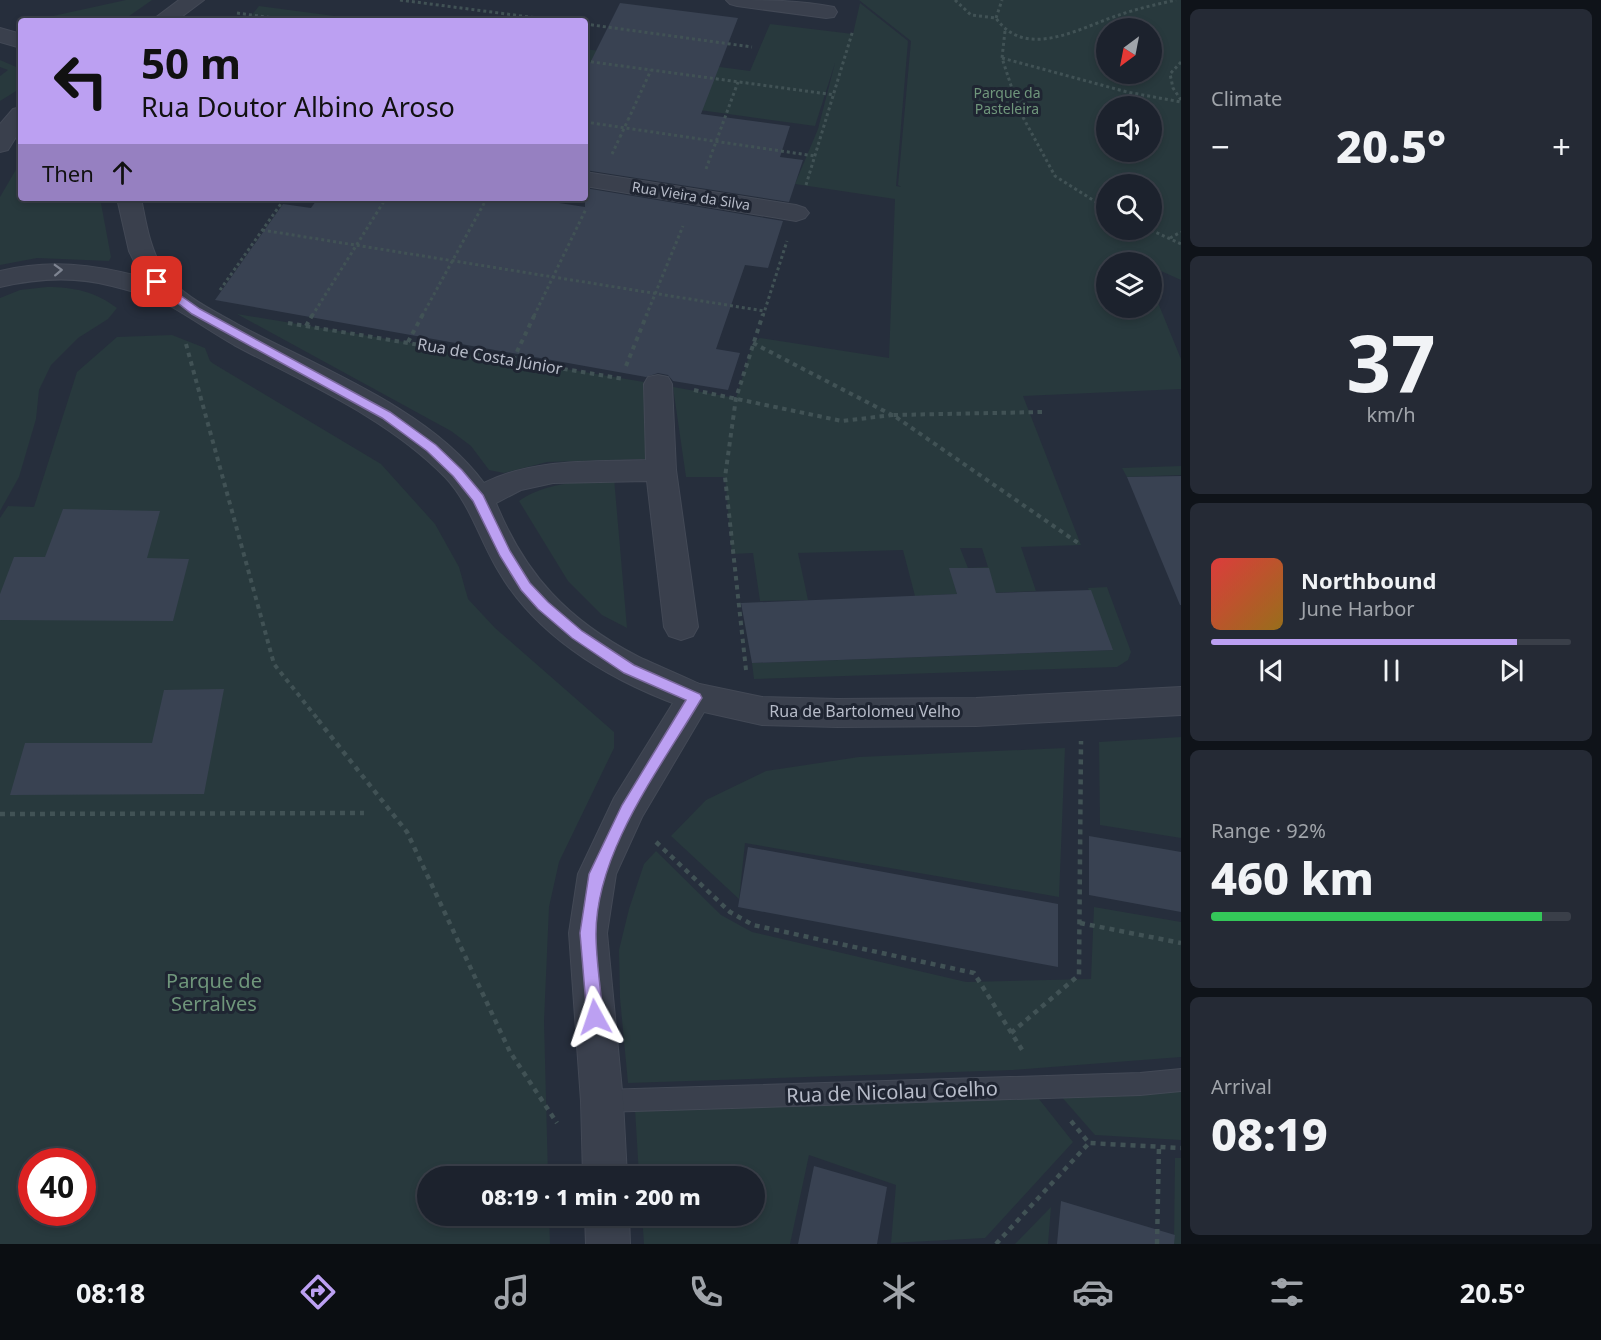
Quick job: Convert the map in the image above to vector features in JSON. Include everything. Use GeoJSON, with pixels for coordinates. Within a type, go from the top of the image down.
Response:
{"type":"FeatureCollection","features":[{"type":"Feature","properties":{"kind":"street"},"geometry":{"type":"LineString","coordinates":[[166,18],[193,0]]}},
{"type":"Feature","properties":{"kind":"street"},"geometry":{"type":"LineString","coordinates":[[737,0],[826,12]]}},
{"type":"Feature","properties":{"kind":"street"},"geometry":{"type":"LineString","coordinates":[[0,35],[18,40]]}},
{"type":"Feature","properties":{"kind":"street"},"geometry":{"type":"LineString","coordinates":[[0,145],[8,129],[18,117]]}},
{"type":"Feature","properties":{"kind":"street","name":"Rua Vieira da Silva"},"geometry":{"type":"LineString","coordinates":[[592,180],[796,213]]}},
{"type":"Feature","properties":{"kind":"street"},"geometry":{"type":"LineString","coordinates":[[130,201],[139,246],[148,268],[157,282],[181,302]]}},
{"type":"Feature","properties":{"kind":"street"},"geometry":{"type":"LineString","coordinates":[[0,279],[55,269],[78,270],[146,286],[181,302]]}},
{"type":"Feature","properties":{"kind":"street","name":"Rua de Bartolomeu Velho"},"geometry":{"type":"LineString","coordinates":[[181,302],[386,415],[432,448],[457,473],[478,499],[504,552],[526,586],[543,605],[577,634],[622,665],[695,698],[762,711],[837,714],[976,712],[1181,701]]}},
{"type":"Feature","properties":{"kind":"street"},"geometry":{"type":"LineString","coordinates":[[658,384],[661,470],[681,627]]}},
{"type":"Feature","properties":{"kind":"street"},"geometry":{"type":"LineString","coordinates":[[478,499],[513,481],[553,472],[661,470]]}},
{"type":"Feature","properties":{"kind":"street"},"geometry":{"type":"LineString","coordinates":[[605,1166],[602,1101],[588,933],[597,874],[627,809],[695,698]]}},
{"type":"Feature","properties":{"kind":"street"},"geometry":{"type":"LineString","coordinates":[[607,1226],[608,1244]]}},
{"type":"Feature","properties":{"kind":"lane","name":"Rua de Nicolau Coelho"},"geometry":{"type":"LineString","coordinates":[[602,1101],[1044,1087],[1181,1080]]}},
{"type":"Feature","properties":{"kind":"path"},"geometry":{"type":"LineString","coordinates":[[400,0],[537,18]]}},
{"type":"Feature","properties":{"kind":"path"},"geometry":{"type":"LineString","coordinates":[[956,0],[971,15],[996,18],[1005,31],[1025,39],[1051,39],[1124,12],[1176,0]]}},
{"type":"Feature","properties":{"kind":"path"},"geometry":{"type":"LineString","coordinates":[[996,18],[1002,0]]}},
{"type":"Feature","properties":{"kind":"path"},"geometry":{"type":"LineString","coordinates":[[237,13],[274,18]]}},
{"type":"Feature","properties":{"kind":"path"},"geometry":{"type":"LineString","coordinates":[[588,24],[752,46]]}},
{"type":"Feature","properties":{"kind":"path"},"geometry":{"type":"LineString","coordinates":[[725,477],[736,398],[854,30]]}},
{"type":"Feature","properties":{"kind":"path"},"geometry":{"type":"LineString","coordinates":[[1005,31],[1002,58],[1019,110],[1055,176],[1096,202]]}},
{"type":"Feature","properties":{"kind":"path"},"geometry":{"type":"LineString","coordinates":[[1002,58],[1127,92],[1181,101]]}},
{"type":"Feature","properties":{"kind":"path"},"geometry":{"type":"LineString","coordinates":[[588,61],[835,95]]}},
{"type":"Feature","properties":{"kind":"path"},"geometry":{"type":"LineString","coordinates":[[1181,62],[1170,74],[1173,88],[1181,101]]}},
{"type":"Feature","properties":{"kind":"path"},"geometry":{"type":"LineString","coordinates":[[592,180],[620,136],[651,70]]}},
{"type":"Feature","properties":{"kind":"path"},"geometry":{"type":"LineString","coordinates":[[626,368],[738,82]]}},
{"type":"Feature","properties":{"kind":"path"},"geometry":{"type":"LineString","coordinates":[[588,122],[815,156]]}},
{"type":"Feature","properties":{"kind":"path"},"geometry":{"type":"LineString","coordinates":[[218,292],[283,201]]}},
{"type":"Feature","properties":{"kind":"path"},"geometry":{"type":"LineString","coordinates":[[306,326],[384,201]]}},
{"type":"Feature","properties":{"kind":"path"},"geometry":{"type":"LineString","coordinates":[[408,342],[485,201]]}},
{"type":"Feature","properties":{"kind":"path"},"geometry":{"type":"LineString","coordinates":[[513,360],[554,276],[584,201]]}},
{"type":"Feature","properties":{"kind":"path"},"geometry":{"type":"LineString","coordinates":[[262,230],[764,311]]}},
{"type":"Feature","properties":{"kind":"path"},"geometry":{"type":"LineString","coordinates":[[1170,238],[1181,232]]}},
{"type":"Feature","properties":{"kind":"path"},"geometry":{"type":"LineString","coordinates":[[1162,235],[1181,243]]}},
{"type":"Feature","properties":{"kind":"path","name":"Rua de Costa Júnior"},"geometry":{"type":"LineString","coordinates":[[283,322],[658,384]]}},
{"type":"Feature","properties":{"kind":"path"},"geometry":{"type":"LineString","coordinates":[[186,343],[274,664],[407,832],[510,1052],[559,1125]]}},
{"type":"Feature","properties":{"kind":"path"},"geometry":{"type":"LineString","coordinates":[[753,343],[893,415],[1081,545]]}},
{"type":"Feature","properties":{"kind":"path"},"geometry":{"type":"LineString","coordinates":[[736,398],[842,421],[893,415],[1042,412]]}},
{"type":"Feature","properties":{"kind":"path"},"geometry":{"type":"LineString","coordinates":[[1011,1033],[1079,975],[1082,744],[1072,707]]}},
{"type":"Feature","properties":{"kind":"path"},"geometry":{"type":"LineString","coordinates":[[0,814],[364,813]]}},
{"type":"Feature","properties":{"kind":"path"},"geometry":{"type":"LineString","coordinates":[[649,836],[730,912],[753,925],[974,973],[1044,1087],[1089,1143],[1181,1148]]}},
{"type":"Feature","properties":{"kind":"path"},"geometry":{"type":"LineString","coordinates":[[1080,922],[1181,943]]}},
{"type":"Feature","properties":{"kind":"path"},"geometry":{"type":"LineString","coordinates":[[996,1244],[1089,1143]]}},
{"type":"Feature","properties":{"kind":"path"},"geometry":{"type":"LineString","coordinates":[[1157,1244],[1159,1146]]}},
{"type":"Feature","properties":{"kind":"green space"},"geometry":{"type":"Polygon","coordinates":[[[126,0],[152,0],[126,18],[44,18],[126,0]]]}},
{"type":"Feature","properties":{"kind":"green space","name":"Parque da Pasteleira"},"geometry":{"type":"Polygon","coordinates":[[[859,0],[1181,0],[1181,280],[1162,271],[1162,252],[1096,252],[1096,318],[1162,318],[1162,312],[1181,359],[1181,389],[1023,396],[1081,545],[1021,547],[1036,591],[973,594],[950,568],[957,594],[915,596],[903,550],[798,553],[808,600],[760,601],[753,553],[732,554],[725,477],[686,477],[673,387],[736,398],[753,343],[760,338],[889,358],[895,199],[795,184],[818,129],[835,63],[815,126],[588,94],[588,49],[750,71],[770,24],[853,34],[860,3],[908,41],[896,186],[901,187],[898,185],[911,41],[859,0]],[[960,548],[968,568],[988,567],[982,548],[960,548]]]}},
{"type":"Feature","properties":{"kind":"green space"},"geometry":{"type":"Polygon","coordinates":[[[259,6],[349,18],[249,18],[259,6]]]}},
{"type":"Feature","properties":{"kind":"green space"},"geometry":{"type":"Polygon","coordinates":[[[0,60],[18,68],[18,90],[0,101],[0,76],[8,70],[0,67],[0,60]]]}},
{"type":"Feature","properties":{"kind":"green space"},"geometry":{"type":"Polygon","coordinates":[[[18,166],[18,201],[101,201],[111,257],[109,261],[37,258],[0,265],[0,197],[18,166]]]}},
{"type":"Feature","properties":{"kind":"green space"},"geometry":{"type":"Polygon","coordinates":[[[47,287],[84,292],[101,298],[117,308],[108,319],[78,338],[51,365],[39,390],[36,419],[19,477],[0,511],[0,298],[20,290],[47,287]]]}},
{"type":"Feature","properties":{"kind":"green space"},"geometry":{"type":"Polygon","coordinates":[[[237,314],[644,382],[650,459],[547,462],[504,473],[489,470],[471,446],[451,431],[237,314]]]}},
{"type":"Feature","properties":{"kind":"green space","name":"Parque de Serralves"},"geometry":{"type":"Polygon","coordinates":[[[172,335],[205,348],[210,361],[214,364],[381,464],[435,524],[459,567],[468,599],[495,628],[614,732],[614,748],[559,862],[549,907],[544,1021],[548,1166],[417,1166],[417,1226],[549,1226],[550,1244],[0,1244],[0,518],[8,506],[34,507],[77,372],[117,337],[172,335]]]}},
{"type":"Feature","properties":{"kind":"green space"},"geometry":{"type":"Polygon","coordinates":[[[1181,466],[1181,475],[1127,477],[1122,468],[1181,466]]]}},
{"type":"Feature","properties":{"kind":"green space"},"geometry":{"type":"Polygon","coordinates":[[[614,478],[627,628],[602,615],[568,581],[519,501],[552,486],[614,478]]]}},
{"type":"Feature","properties":{"kind":"green space"},"geometry":{"type":"Polygon","coordinates":[[[1107,587],[1131,652],[1128,660],[1117,667],[754,679],[752,663],[1112,650],[1088,588],[1107,587]]]}},
{"type":"Feature","properties":{"kind":"green space"},"geometry":{"type":"Polygon","coordinates":[[[1181,737],[1181,838],[1100,825],[1099,742],[1181,737]]]}},
{"type":"Feature","properties":{"kind":"green space"},"geometry":{"type":"Polygon","coordinates":[[[1065,748],[1059,897],[745,843],[739,899],[671,836],[706,800],[766,771],[859,757],[1065,748]]]}},
{"type":"Feature","properties":{"kind":"green space"},"geometry":{"type":"Polygon","coordinates":[[[656,851],[721,915],[752,932],[966,982],[1091,979],[1094,907],[1181,922],[1181,1057],[1013,1070],[628,1083],[620,998],[619,950],[629,909],[644,864],[656,851]]]}},
{"type":"Feature","properties":{"kind":"green space"},"geometry":{"type":"Polygon","coordinates":[[[1181,1090],[1181,1140],[1095,1135],[1060,1095],[1181,1090]]]}},
{"type":"Feature","properties":{"kind":"green space"},"geometry":{"type":"Polygon","coordinates":[[[1035,1094],[1073,1142],[985,1238],[891,1243],[896,1185],[809,1155],[790,1244],[644,1244],[643,1226],[765,1226],[765,1166],[638,1166],[635,1109],[1035,1094]]]}},
{"type":"Feature","properties":{"kind":"green space"},"geometry":{"type":"Polygon","coordinates":[[[1175,1158],[1181,1158],[1181,1244],[1174,1244],[1175,1158]]]}},
{"type":"Feature","properties":{"kind":"green space"},"geometry":{"type":"Polygon","coordinates":[[[1051,1207],[1048,1244],[1015,1244],[1051,1207]]]}},
{"type":"Feature","properties":{"kind":"building"},"geometry":{"type":"Polygon","coordinates":[[[620,3],[738,18],[701,114],[790,126],[780,157],[803,160],[789,202],[588,170],[588,67],[620,3]]]}},
{"type":"Feature","properties":{"kind":"building"},"geometry":{"type":"Polygon","coordinates":[[[588,188],[783,221],[768,268],[745,265],[716,349],[740,353],[728,390],[673,381],[668,375],[658,373],[646,377],[215,300],[283,204],[311,208],[316,201],[546,201],[585,207],[585,201],[588,201],[588,188]]]}},
{"type":"Feature","properties":{"kind":"building"},"geometry":{"type":"Polygon","coordinates":[[[1181,476],[1181,605],[1180,605],[1127,477],[1181,476]]]}},
{"type":"Feature","properties":{"kind":"building"},"geometry":{"type":"Polygon","coordinates":[[[63,509],[160,511],[147,558],[189,559],[173,621],[0,620],[0,594],[14,557],[45,557],[63,509]]]}},
{"type":"Feature","properties":{"kind":"building"},"geometry":{"type":"Polygon","coordinates":[[[949,568],[989,568],[996,593],[1091,590],[1113,650],[752,663],[741,603],[957,594],[949,568]]]}},
{"type":"Feature","properties":{"kind":"building"},"geometry":{"type":"Polygon","coordinates":[[[224,689],[204,794],[10,795],[25,743],[152,743],[164,690],[224,689]]]}},
{"type":"Feature","properties":{"kind":"building"},"geometry":{"type":"Polygon","coordinates":[[[1089,836],[1181,852],[1181,912],[1089,895],[1089,836]]]}},
{"type":"Feature","properties":{"kind":"building"},"geometry":{"type":"Polygon","coordinates":[[[748,847],[1058,904],[1058,967],[738,907],[748,847]]]}},
{"type":"Feature","properties":{"kind":"building"},"geometry":{"type":"Polygon","coordinates":[[[814,1166],[887,1187],[877,1244],[798,1244],[814,1166]]]}},
{"type":"Feature","properties":{"kind":"building"},"geometry":{"type":"Polygon","coordinates":[[[1061,1201],[1175,1235],[1174,1244],[1057,1244],[1061,1201]]]}},
{"type":"Feature","properties":{"kind":"route"},"geometry":{"type":"LineString","coordinates":[[157,282],[196,312],[386,415],[432,448],[457,473],[478,499],[504,552],[526,586],[543,605],[577,634],[614,660],[648,678],[695,698],[627,809],[597,874],[588,933],[595,1017]]}}]}
